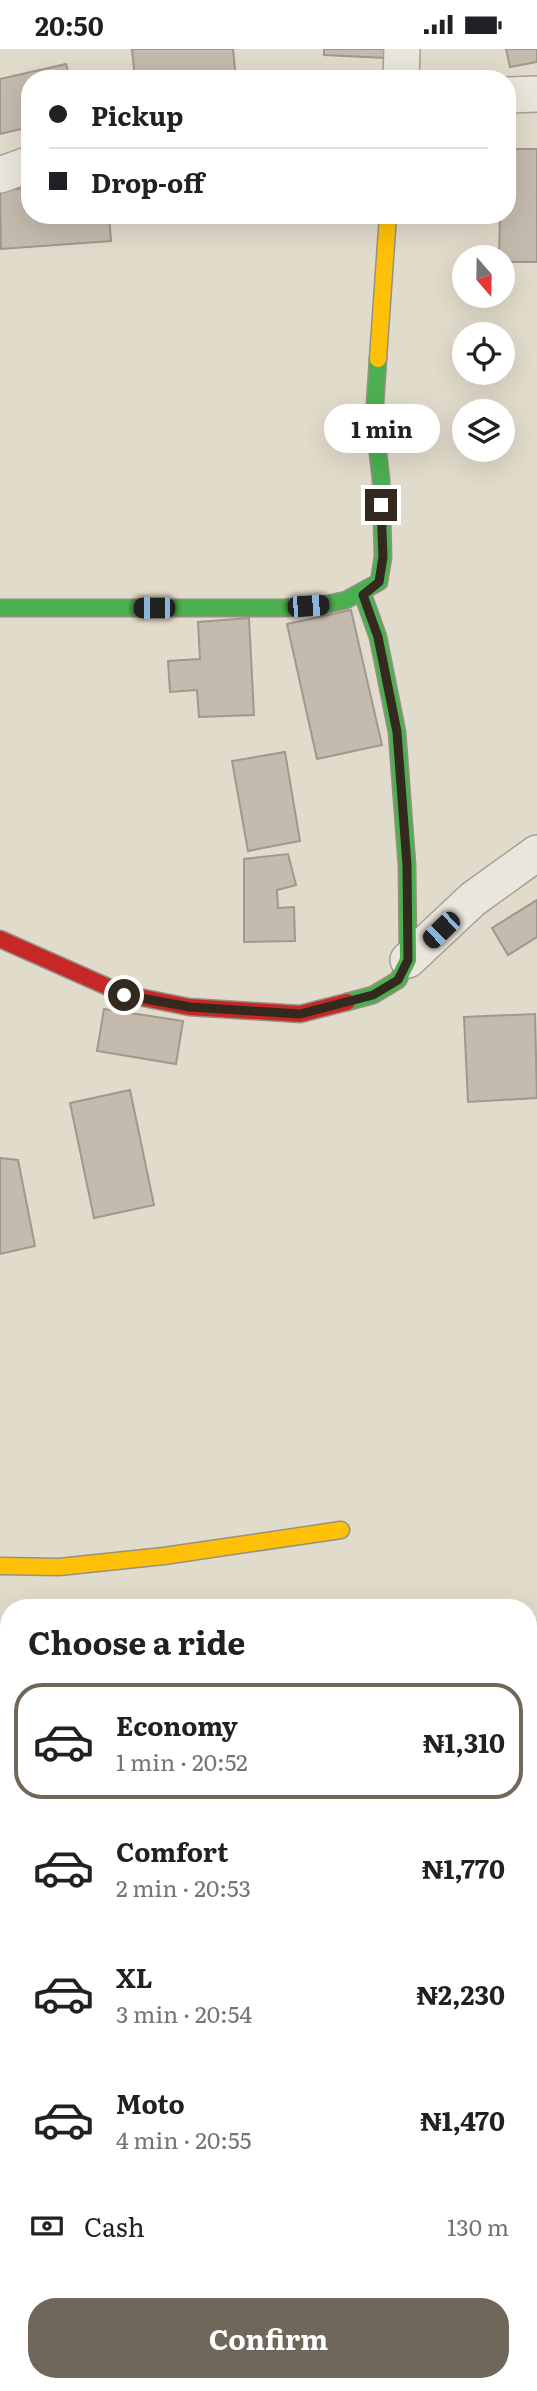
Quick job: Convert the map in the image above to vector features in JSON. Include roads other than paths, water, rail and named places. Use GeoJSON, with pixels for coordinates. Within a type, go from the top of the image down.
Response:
{"type":"FeatureCollection","features":[{"type":"Feature","properties":{"kind":"street"},"geometry":{"type":"LineString","coordinates":[[401,70],[402,49]]}},
{"type":"Feature","properties":{"kind":"street"},"geometry":{"type":"LineString","coordinates":[[516,95],[537,94]]}},
{"type":"Feature","properties":{"kind":"street"},"geometry":{"type":"LineString","coordinates":[[0,174],[21,167]]}},
{"type":"Feature","properties":{"kind":"street"},"geometry":{"type":"LineString","coordinates":[[0,608],[285,608],[331,605],[363,595],[379,582],[383,557],[381,479],[374,419],[387,224]]}},
{"type":"Feature","properties":{"kind":"street"},"geometry":{"type":"LineString","coordinates":[[363,595],[378,637],[397,732],[407,865],[408,960]]}},
{"type":"Feature","properties":{"kind":"street"},"geometry":{"type":"LineString","coordinates":[[0,939],[124,995],[190,1007],[300,1014],[373,995],[398,980],[408,960],[473,899],[537,853]]}},
{"type":"Feature","properties":{"kind":"street"},"geometry":{"type":"LineString","coordinates":[[0,1566],[59,1567],[164,1556],[341,1531]]}}]}
